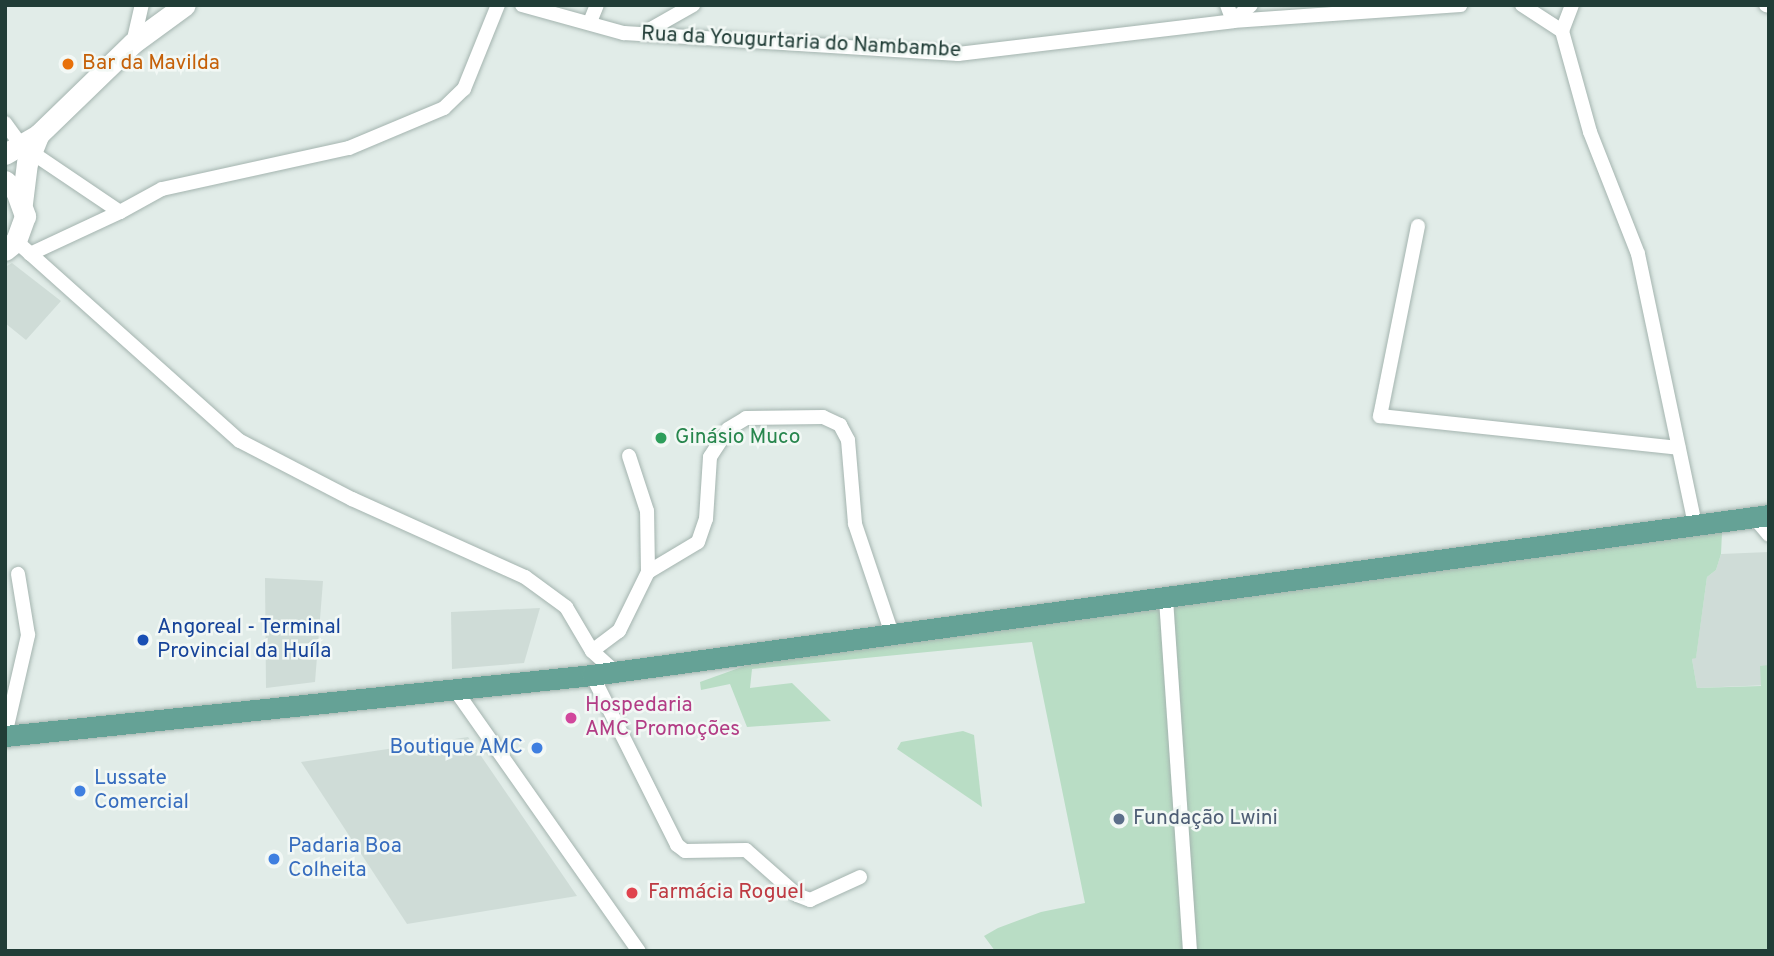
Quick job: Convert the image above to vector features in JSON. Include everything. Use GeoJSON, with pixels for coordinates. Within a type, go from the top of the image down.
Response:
{"type":"FeatureCollection","features":[{"type":"Feature","properties":{"kind":"main road"},"geometry":{"type":"LineString","coordinates":[[5,736],[592,675],[1761,516]]}},
{"type":"Feature","properties":{"kind":"street"},"geometry":{"type":"LineString","coordinates":[[133,43],[142,5]]}},
{"type":"Feature","properties":{"kind":"street"},"geometry":{"type":"LineString","coordinates":[[17,248],[25,216],[22,203],[24,146],[133,43],[186,5]]}},
{"type":"Feature","properties":{"kind":"street"},"geometry":{"type":"LineString","coordinates":[[17,248],[120,212],[162,188],[349,148],[444,108],[464,89],[498,5]]}},
{"type":"Feature","properties":{"kind":"street","name":"Rua da Yougurtaria do Nambambe"},"geometry":{"type":"LineString","coordinates":[[522,5],[642,34],[958,54],[1233,21],[1460,5]]}},
{"type":"Feature","properties":{"kind":"street"},"geometry":{"type":"LineString","coordinates":[[590,22],[597,5]]}},
{"type":"Feature","properties":{"kind":"street"},"geometry":{"type":"LineString","coordinates":[[642,34],[693,5]]}},
{"type":"Feature","properties":{"kind":"street"},"geometry":{"type":"LineString","coordinates":[[1227,5],[1233,21],[1251,5]]}},
{"type":"Feature","properties":{"kind":"street"},"geometry":{"type":"LineString","coordinates":[[1522,5],[1562,31]]}},
{"type":"Feature","properties":{"kind":"street"},"geometry":{"type":"LineString","coordinates":[[1572,5],[1562,31],[1590,132],[1637,254],[1695,524]]}},
{"type":"Feature","properties":{"kind":"street"},"geometry":{"type":"LineString","coordinates":[[5,123],[24,146],[120,212]]}},
{"type":"Feature","properties":{"kind":"street"},"geometry":{"type":"LineString","coordinates":[[5,181],[22,203]]}},
{"type":"Feature","properties":{"kind":"street"},"geometry":{"type":"LineString","coordinates":[[1418,226],[1380,416],[1678,448]]}},
{"type":"Feature","properties":{"kind":"street"},"geometry":{"type":"LineString","coordinates":[[17,248],[240,441],[352,499],[525,577],[566,607],[592,651],[615,672]]}},
{"type":"Feature","properties":{"kind":"street"},"geometry":{"type":"LineString","coordinates":[[648,572],[698,542],[706,519],[710,457],[728,429],[746,418],[823,417],[840,425],[848,440],[855,524],[892,634]]}},
{"type":"Feature","properties":{"kind":"street"},"geometry":{"type":"LineString","coordinates":[[592,651],[619,631],[648,572],[647,510],[629,456]]}},
{"type":"Feature","properties":{"kind":"street"},"geometry":{"type":"LineString","coordinates":[[1761,516],[1769,535]]}},
{"type":"Feature","properties":{"kind":"street"},"geometry":{"type":"LineString","coordinates":[[5,736],[28,635],[18,574]]}},
{"type":"Feature","properties":{"kind":"street"},"geometry":{"type":"LineString","coordinates":[[1166,599],[1190,951]]}},
{"type":"Feature","properties":{"kind":"street"},"geometry":{"type":"LineString","coordinates":[[592,675],[677,845],[685,851],[746,850],[797,895],[810,900],[860,877]]}},
{"type":"Feature","properties":{"kind":"street"},"geometry":{"type":"LineString","coordinates":[[456,691],[639,951]]}},
{"type":"Feature","properties":{"kind":"shaded area"},"geometry":{"type":"Polygon","coordinates":[[[12,263],[61,301],[26,340],[5,323],[5,267],[12,263]]]}},
{"type":"Feature","properties":{"kind":"shaded area"},"geometry":{"type":"Polygon","coordinates":[[[1769,552],[1769,685],[1697,688],[1692,659],[1696,657],[1707,577],[1716,570],[1721,554],[1769,552]]]}},
{"type":"Feature","properties":{"kind":"shaded area"},"geometry":{"type":"Polygon","coordinates":[[[265,578],[323,581],[315,682],[266,688],[265,578]]]}},
{"type":"Feature","properties":{"kind":"shaded area"},"geometry":{"type":"Polygon","coordinates":[[[540,608],[524,663],[452,669],[451,612],[540,608]]]}},
{"type":"Feature","properties":{"kind":"shaded area"},"geometry":{"type":"Polygon","coordinates":[[[468,737],[577,896],[407,924],[301,762],[468,737]]]}},
{"type":"Feature","properties":{"kind":"green space"},"geometry":{"type":"Polygon","coordinates":[[[1722,532],[1721,554],[1716,570],[1707,577],[1696,658],[1692,659],[1697,688],[1761,686],[1760,666],[1769,665],[1769,951],[995,951],[984,936],[998,928],[1041,912],[1085,903],[1032,642],[752,669],[750,688],[792,683],[831,721],[747,727],[730,684],[701,690],[700,682],[750,664],[1722,532]]]}},
{"type":"Feature","properties":{"kind":"green space"},"geometry":{"type":"Polygon","coordinates":[[[963,731],[974,735],[982,807],[897,749],[901,742],[963,731]]]}},
{"type":"Feature","properties":{"kind":"place","name":"Bar da Mavilda"},"geometry":{"type":"Point","coordinates":[68,64]}},
{"type":"Feature","properties":{"kind":"place","name":"Ginásio Muco"},"geometry":{"type":"Point","coordinates":[661,438]}},
{"type":"Feature","properties":{"kind":"place","name":"Angoreal - Terminal Provincial da Huíla"},"geometry":{"type":"Point","coordinates":[143,640]}},
{"type":"Feature","properties":{"kind":"place","name":"Hospedaria AMC Promoções"},"geometry":{"type":"Point","coordinates":[571,718]}},
{"type":"Feature","properties":{"kind":"place","name":"Boutique AMC"},"geometry":{"type":"Point","coordinates":[537,748]}},
{"type":"Feature","properties":{"kind":"place","name":"Lussate Comercial"},"geometry":{"type":"Point","coordinates":[80,791]}},
{"type":"Feature","properties":{"kind":"place","name":"Fundação Lwini"},"geometry":{"type":"Point","coordinates":[1119,819]}},
{"type":"Feature","properties":{"kind":"place","name":"Padaria Boa Colheita"},"geometry":{"type":"Point","coordinates":[274,859]}},
{"type":"Feature","properties":{"kind":"place","name":"Farmácia Roguel"},"geometry":{"type":"Point","coordinates":[632,893]}}]}
